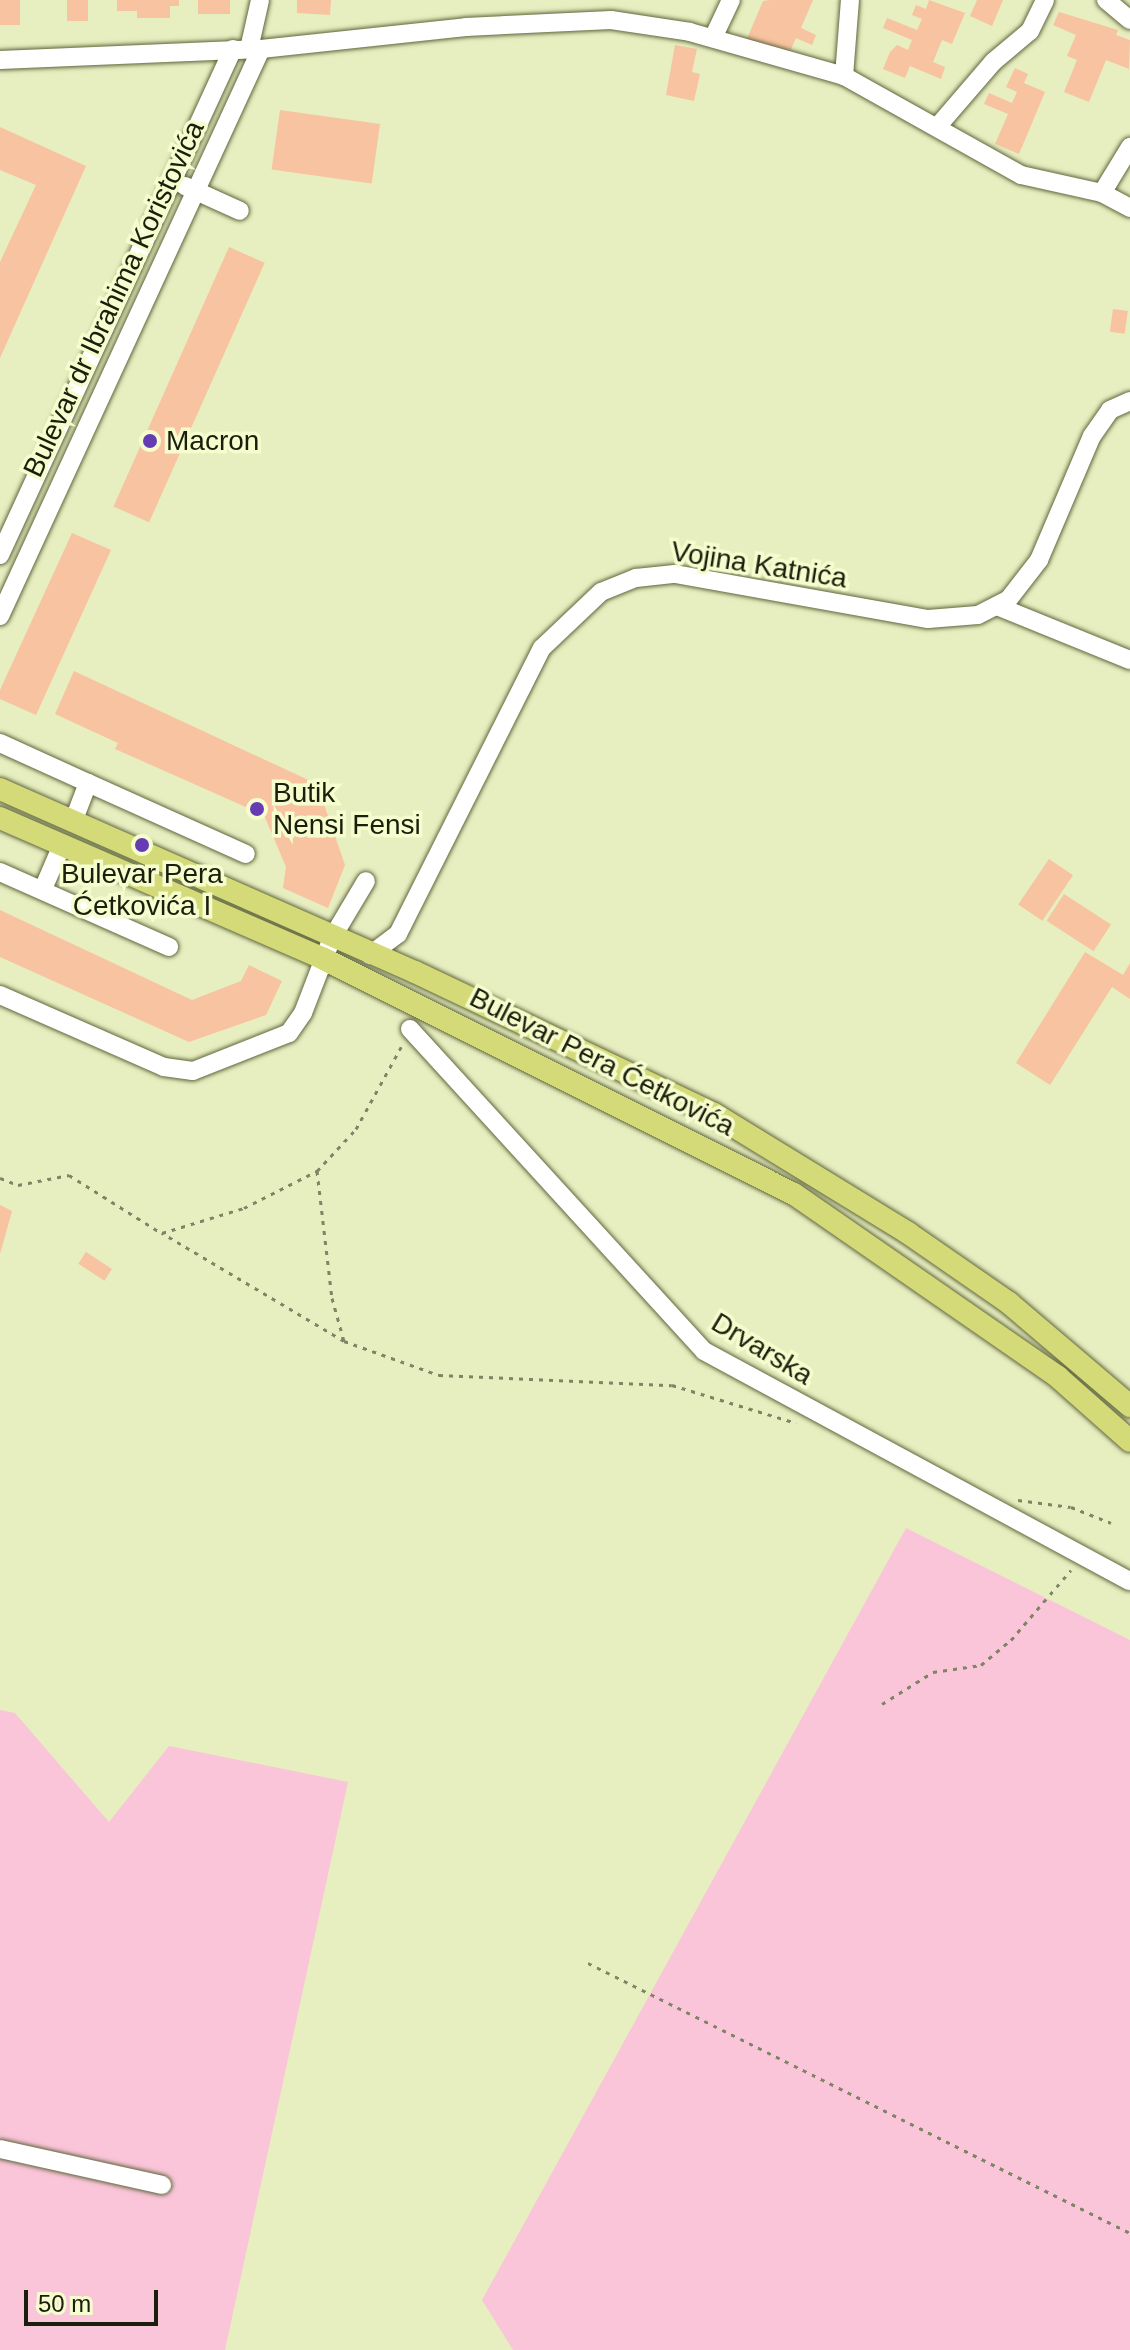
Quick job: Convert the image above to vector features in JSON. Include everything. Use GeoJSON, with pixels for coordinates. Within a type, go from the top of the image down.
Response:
{"type":"FeatureCollection","features":[{"type":"Feature","properties":{"kind":"main road","name":"Bulevar Pera Ćetkovića"},"geometry":{"type":"LineString","coordinates":[[0,789],[328,948],[794,1194],[1058,1377],[1130,1441]]}},
{"type":"Feature","properties":{"kind":"main road","name":"Bulevar Pera Ćetkovića"},"geometry":{"type":"LineString","coordinates":[[0,818],[328,948],[370,955],[714,1114],[908,1233],[1009,1303],[1130,1406]]}},
{"type":"Feature","properties":{"kind":"street"},"geometry":{"type":"LineString","coordinates":[[248,49],[260,0]]}},
{"type":"Feature","properties":{"kind":"street"},"geometry":{"type":"LineString","coordinates":[[611,20],[613,0]]}},
{"type":"Feature","properties":{"kind":"street"},"geometry":{"type":"LineString","coordinates":[[713,38],[731,0]]}},
{"type":"Feature","properties":{"kind":"street"},"geometry":{"type":"LineString","coordinates":[[844,76],[850,0]]}},
{"type":"Feature","properties":{"kind":"street"},"geometry":{"type":"LineString","coordinates":[[938,126],[993,62],[1030,31],[1045,0]]}},
{"type":"Feature","properties":{"kind":"street"},"geometry":{"type":"LineString","coordinates":[[1106,0],[1130,20]]}},
{"type":"Feature","properties":{"kind":"street"},"geometry":{"type":"LineString","coordinates":[[0,60],[248,49],[466,27],[611,20],[713,38],[788,64],[844,76],[1038,182],[1102,193],[1130,208]]}},
{"type":"Feature","properties":{"kind":"street","name":"Bulevar dr Ibrahima Koristovića"},"geometry":{"type":"LineString","coordinates":[[0,555],[172,180],[248,49]]}},
{"type":"Feature","properties":{"kind":"street","name":"Bulevar dr Ibrahima Koristovića"},"geometry":{"type":"LineString","coordinates":[[0,616],[194,191],[248,49]]}},
{"type":"Feature","properties":{"kind":"street"},"geometry":{"type":"LineString","coordinates":[[1102,193],[1130,147]]}},
{"type":"Feature","properties":{"kind":"street"},"geometry":{"type":"LineString","coordinates":[[172,180],[240,211]]}},
{"type":"Feature","properties":{"kind":"street","name":"Vojina Katnića"},"geometry":{"type":"LineString","coordinates":[[370,955],[398,934],[542,648],[601,592],[636,578],[675,574],[928,619],[978,615],[1008,600],[1039,560],[1092,436],[1110,410],[1130,401]]}},
{"type":"Feature","properties":{"kind":"street"},"geometry":{"type":"LineString","coordinates":[[997,606],[1130,660]]}},
{"type":"Feature","properties":{"kind":"street"},"geometry":{"type":"LineString","coordinates":[[0,743],[246,854]]}},
{"type":"Feature","properties":{"kind":"street"},"geometry":{"type":"LineString","coordinates":[[73,822],[88,783]]}},
{"type":"Feature","properties":{"kind":"street"},"geometry":{"type":"LineString","coordinates":[[43,889],[62,845]]}},
{"type":"Feature","properties":{"kind":"street"},"geometry":{"type":"LineString","coordinates":[[0,872],[169,947]]}},
{"type":"Feature","properties":{"kind":"street"},"geometry":{"type":"LineString","coordinates":[[0,995],[164,1067],[193,1071],[289,1033],[303,1013],[328,948],[366,881]]}},
{"type":"Feature","properties":{"kind":"street","name":"Drvarska"},"geometry":{"type":"LineString","coordinates":[[410,1029],[692,1341],[745,1376],[1083,1557],[1126,1573]]}},
{"type":"Feature","properties":{"kind":"street"},"geometry":{"type":"LineString","coordinates":[[0,2149],[162,2185]]}},
{"type":"Feature","properties":{"kind":"path"},"geometry":{"type":"LineString","coordinates":[[162,1233],[244,1208],[317,1171],[356,1129],[410,1029]]}},
{"type":"Feature","properties":{"kind":"path"},"geometry":{"type":"LineString","coordinates":[[317,1171],[332,1298],[344,1341]]}},
{"type":"Feature","properties":{"kind":"path"},"geometry":{"type":"LineString","coordinates":[[0,1178],[18,1185],[69,1175],[344,1341],[439,1375],[672,1385],[801,1424]]}},
{"type":"Feature","properties":{"kind":"path"},"geometry":{"type":"LineString","coordinates":[[1000,1512],[1013,1501],[1026,1499],[1071,1507],[1111,1523]]}},
{"type":"Feature","properties":{"kind":"path"},"geometry":{"type":"LineString","coordinates":[[882,1704],[933,1672],[981,1665],[1011,1640],[1083,1557]]}},
{"type":"Feature","properties":{"kind":"path"},"geometry":{"type":"LineString","coordinates":[[588,1963],[1130,2233]]}},
{"type":"Feature","properties":{"kind":"shaded area"},"geometry":{"type":"Polygon","coordinates":[[[906,1528],[1130,1640],[1130,2350],[513,2350],[482,2300],[906,1528]]]}},
{"type":"Feature","properties":{"kind":"shaded area"},"geometry":{"type":"Polygon","coordinates":[[[0,1710],[15,1713],[109,1822],[169,1746],[348,1782],[225,2350],[0,2350],[0,1710]]]}},
{"type":"Feature","properties":{"kind":"building"},"geometry":{"type":"Polygon","coordinates":[[[0,0],[20,0],[20,25],[0,25],[0,0]]]}},
{"type":"Feature","properties":{"kind":"building"},"geometry":{"type":"Polygon","coordinates":[[[67,0],[88,0],[88,21],[67,21],[67,0]]]}},
{"type":"Feature","properties":{"kind":"building"},"geometry":{"type":"Polygon","coordinates":[[[117,0],[179,0],[179,6],[170,6],[170,18],[137,18],[137,11],[117,11],[117,0]]]}},
{"type":"Feature","properties":{"kind":"building"},"geometry":{"type":"Polygon","coordinates":[[[198,0],[230,0],[230,14],[198,14],[198,0]]]}},
{"type":"Feature","properties":{"kind":"building"},"geometry":{"type":"Polygon","coordinates":[[[297,0],[331,0],[330,15],[297,13],[297,0]]]}},
{"type":"Feature","properties":{"kind":"building"},"geometry":{"type":"Polygon","coordinates":[[[813,0],[801,28],[816,35],[812,45],[796,38],[789,54],[746,41],[763,1],[813,0]]]}},
{"type":"Feature","properties":{"kind":"building"},"geometry":{"type":"Polygon","coordinates":[[[929,0],[965,13],[952,44],[942,40],[933,62],[945,67],[941,79],[910,66],[905,78],[883,69],[890,52],[897,45],[908,50],[912,40],[883,28],[887,18],[917,30],[922,19],[912,15],[916,5],[926,9],[929,0]]]}},
{"type":"Feature","properties":{"kind":"building"},"geometry":{"type":"Polygon","coordinates":[[[977,0],[1003,0],[992,26],[970,16],[977,0]]]}},
{"type":"Feature","properties":{"kind":"building"},"geometry":{"type":"Polygon","coordinates":[[[1059,12],[1118,30],[1116,35],[1130,40],[1129,69],[1106,60],[1089,102],[1064,92],[1077,60],[1067,56],[1076,35],[1053,25],[1059,12]]]}},
{"type":"Feature","properties":{"kind":"building"},"geometry":{"type":"Polygon","coordinates":[[[675,45],[697,49],[692,72],[700,74],[694,101],[666,95],[675,45]]]}},
{"type":"Feature","properties":{"kind":"building"},"geometry":{"type":"Polygon","coordinates":[[[1015,68],[1028,74],[1024,83],[1045,92],[1019,154],[995,144],[1008,114],[984,104],[989,93],[1012,103],[1017,92],[1006,87],[1015,68]]]}},
{"type":"Feature","properties":{"kind":"building"},"geometry":{"type":"Polygon","coordinates":[[[280,110],[380,124],[372,183],[272,169],[280,110]]]}},
{"type":"Feature","properties":{"kind":"building"},"geometry":{"type":"Polygon","coordinates":[[[0,127],[86,166],[0,358],[0,262],[36,185],[0,170],[0,127]]]}},
{"type":"Feature","properties":{"kind":"building"},"geometry":{"type":"Polygon","coordinates":[[[229,247],[265,263],[149,522],[113,506],[229,247]]]}},
{"type":"Feature","properties":{"kind":"building"},"geometry":{"type":"Polygon","coordinates":[[[1113,309],[1128,311],[1125,334],[1110,332],[1113,309]]]}},
{"type":"Feature","properties":{"kind":"building"},"geometry":{"type":"Polygon","coordinates":[[[72,533],[111,550],[36,715],[0,699],[0,690],[72,533]]]}},
{"type":"Feature","properties":{"kind":"building"},"geometry":{"type":"Polygon","coordinates":[[[74,671],[317,784],[345,865],[328,908],[283,888],[286,867],[264,815],[115,749],[118,743],[55,714],[74,671]]]}},
{"type":"Feature","properties":{"kind":"building"},"geometry":{"type":"Polygon","coordinates":[[[1049,859],[1073,875],[1042,921],[1018,905],[1049,859]]]}},
{"type":"Feature","properties":{"kind":"building"},"geometry":{"type":"Polygon","coordinates":[[[1064,894],[1111,924],[1094,951],[1047,921],[1064,894]]]}},
{"type":"Feature","properties":{"kind":"building"},"geometry":{"type":"Polygon","coordinates":[[[0,910],[192,1000],[241,981],[249,965],[282,981],[266,1015],[189,1042],[0,957],[0,910]]]}},
{"type":"Feature","properties":{"kind":"building"},"geometry":{"type":"Polygon","coordinates":[[[1085,952],[1123,975],[1130,963],[1130,999],[1112,987],[1050,1085],[1016,1063],[1085,952]]]}},
{"type":"Feature","properties":{"kind":"building"},"geometry":{"type":"Polygon","coordinates":[[[0,1205],[12,1211],[0,1254],[0,1205]]]}},
{"type":"Feature","properties":{"kind":"building"},"geometry":{"type":"Polygon","coordinates":[[[86,1252],[112,1269],[104,1281],[78,1264],[86,1252]]]}},
{"type":"Feature","properties":{"kind":"place","name":"Macron"},"geometry":{"type":"Point","coordinates":[150,441]}},
{"type":"Feature","properties":{"kind":"place","name":"Butik Nensi Fensi"},"geometry":{"type":"Point","coordinates":[257,809]}},
{"type":"Feature","properties":{"kind":"place","name":"Bulevar Pera Ćetkovića I"},"geometry":{"type":"Point","coordinates":[142,845]}}]}
